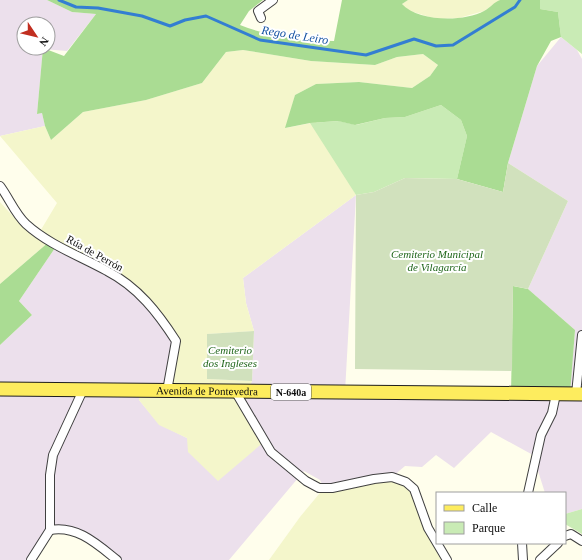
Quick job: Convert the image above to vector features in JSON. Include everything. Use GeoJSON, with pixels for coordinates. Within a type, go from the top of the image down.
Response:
{"type":"FeatureCollection","features":[{"type":"Feature","properties":{"kind":"main road","name":"Avenida de Pontevedra"},"geometry":{"type":"LineString","coordinates":[[0,389],[579,394]]}},
{"type":"Feature","properties":{"kind":"street"},"geometry":{"type":"LineString","coordinates":[[261,18],[258,11],[273,0]]}},
{"type":"Feature","properties":{"kind":"street","name":"Rúa de Perrón"},"geometry":{"type":"LineString","coordinates":[[0,186],[25,223],[74,255],[108,271],[138,292],[160,317],[176,341],[167,391]]}},
{"type":"Feature","properties":{"kind":"street"},"geometry":{"type":"LineString","coordinates":[[579,394],[582,335]]}},
{"type":"Feature","properties":{"kind":"street"},"geometry":{"type":"LineString","coordinates":[[31,560],[50,530],[50,475],[53,454],[83,390]]}},
{"type":"Feature","properties":{"kind":"street"},"geometry":{"type":"LineString","coordinates":[[235,391],[271,452],[306,481],[319,488],[332,488],[374,479],[392,477],[406,482],[414,489],[428,528],[436,541]]}},
{"type":"Feature","properties":{"kind":"street"},"geometry":{"type":"LineString","coordinates":[[528,492],[541,435],[552,413],[556,394]]}},
{"type":"Feature","properties":{"kind":"street"},"geometry":{"type":"LineString","coordinates":[[50,530],[60,528],[80,532],[117,560]]}},
{"type":"Feature","properties":{"kind":"street"},"geometry":{"type":"LineString","coordinates":[[566,536],[571,534],[582,541]]}},
{"type":"Feature","properties":{"kind":"street"},"geometry":{"type":"LineString","coordinates":[[438,544],[447,560]]}},
{"type":"Feature","properties":{"kind":"street"},"geometry":{"type":"LineString","coordinates":[[522,544],[523,560]]}},
{"type":"Feature","properties":{"kind":"street"},"geometry":{"type":"LineString","coordinates":[[540,560],[557,544]]}},
{"type":"Feature","properties":{"kind":"shaded area"},"geometry":{"type":"Polygon","coordinates":[[[0,0],[47,0],[72,12],[96,14],[67,51],[56,50],[56,16],[16,16],[16,56],[42,56],[37,114],[42,113],[45,126],[0,136],[0,0]]]}},
{"type":"Feature","properties":{"kind":"shaded area"},"geometry":{"type":"Polygon","coordinates":[[[561,37],[577,50],[582,59],[582,509],[566,514],[566,492],[545,492],[533,455],[491,432],[454,468],[436,455],[422,467],[405,466],[392,477],[324,488],[320,480],[304,471],[229,560],[117,560],[80,532],[50,530],[29,560],[0,560],[0,345],[32,315],[19,301],[57,245],[138,292],[176,341],[167,391],[139,400],[159,424],[187,438],[243,398],[252,381],[254,331],[246,303],[243,278],[356,195],[345,392],[569,398],[575,330],[528,289],[568,201],[508,163],[537,66],[561,37]]]}},
{"type":"Feature","properties":{"kind":"green space"},"geometry":{"type":"Polygon","coordinates":[[[47,0],[263,0],[249,11],[240,25],[274,35],[310,40],[334,41],[342,0],[408,0],[402,4],[409,10],[419,14],[430,17],[453,18],[475,15],[486,10],[500,0],[540,0],[540,9],[558,12],[561,37],[551,41],[537,66],[508,163],[503,192],[457,179],[467,136],[461,120],[441,105],[405,117],[385,118],[355,125],[338,121],[310,123],[285,128],[295,95],[316,84],[359,82],[412,88],[430,76],[438,65],[423,54],[397,57],[375,65],[311,61],[243,50],[226,52],[202,83],[146,100],[83,112],[51,140],[45,126],[42,113],[37,114],[42,56],[56,56],[56,53],[64,56],[96,14],[72,12],[47,0]]]}},
{"type":"Feature","properties":{"kind":"green space"},"geometry":{"type":"Polygon","coordinates":[[[408,0],[500,0],[484,11],[459,18],[436,19],[407,10],[402,4],[408,0]]]}},
{"type":"Feature","properties":{"kind":"green space"},"geometry":{"type":"Polygon","coordinates":[[[540,0],[582,0],[582,54],[561,37],[558,12],[540,9],[540,0]]]}},
{"type":"Feature","properties":{"kind":"green space"},"geometry":{"type":"Polygon","coordinates":[[[243,50],[311,61],[375,65],[397,57],[423,54],[438,65],[430,76],[412,88],[359,82],[316,84],[295,95],[286,128],[316,122],[356,195],[243,278],[246,303],[254,331],[207,334],[207,379],[252,381],[248,391],[236,391],[265,441],[218,481],[188,452],[187,438],[159,425],[139,400],[140,390],[166,391],[176,341],[138,292],[50,241],[0,284],[0,202],[20,224],[39,233],[57,203],[0,136],[45,126],[51,140],[83,112],[146,100],[202,83],[226,52],[243,50]]]}},
{"type":"Feature","properties":{"kind":"green space"},"geometry":{"type":"Polygon","coordinates":[[[441,105],[461,120],[467,136],[457,179],[405,178],[374,192],[356,195],[310,123],[339,121],[356,125],[385,118],[405,117],[441,105]]]}},
{"type":"Feature","properties":{"kind":"green space","name":"Cemiterio Municipal de Vilagarcía"},"geometry":{"type":"Polygon","coordinates":[[[508,163],[568,201],[528,289],[513,286],[512,371],[355,369],[356,195],[374,192],[405,178],[457,179],[503,192],[508,163]]]}},
{"type":"Feature","properties":{"kind":"green space"},"geometry":{"type":"Polygon","coordinates":[[[50,241],[57,245],[19,301],[32,315],[0,345],[0,284],[50,241]]]}},
{"type":"Feature","properties":{"kind":"green space"},"geometry":{"type":"Polygon","coordinates":[[[513,286],[528,289],[575,330],[570,394],[511,394],[513,286]]]}},
{"type":"Feature","properties":{"kind":"green space","name":"Cemiterio dos Ingleses"},"geometry":{"type":"Polygon","coordinates":[[[254,331],[252,381],[207,379],[207,334],[254,331]]]}},
{"type":"Feature","properties":{"kind":"green space"},"geometry":{"type":"Polygon","coordinates":[[[395,478],[412,494],[428,536],[441,560],[269,560],[300,517],[324,488],[395,478]]]}},
{"type":"Feature","properties":{"kind":"green space"},"geometry":{"type":"Polygon","coordinates":[[[582,509],[582,534],[566,525],[566,514],[582,509]]]}},
{"type":"Feature","properties":{"kind":"waterway","name":"Rego de Leiro"},"geometry":{"type":"LineString","coordinates":[[59,0],[76,7],[98,8],[142,16],[170,26],[185,20],[206,16],[260,40],[366,55],[414,39],[436,46],[453,45],[515,7],[520,0]]}}]}
